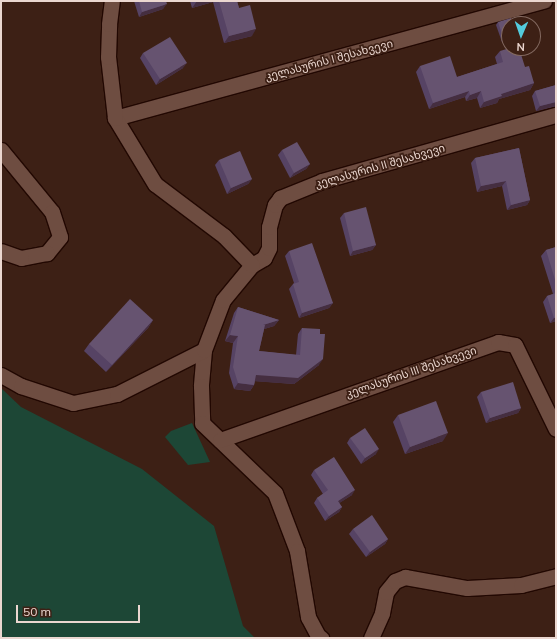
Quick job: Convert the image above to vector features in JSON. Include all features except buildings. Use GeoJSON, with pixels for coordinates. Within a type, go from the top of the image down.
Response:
{"type":"FeatureCollection","features":[{"type":"Feature","properties":{"kind":"street"},"geometry":{"type":"LineString","coordinates":[[112,1],[108,24],[108,57],[115,118],[155,184],[224,236],[252,265]]}},
{"type":"Feature","properties":{"kind":"street","name":"კელასურის I შესახვევი"},"geometry":{"type":"LineString","coordinates":[[115,118],[544,1]]}},
{"type":"Feature","properties":{"kind":"street","name":"კელასურის II შესახვევი"},"geometry":{"type":"LineString","coordinates":[[322,638],[318,636],[308,617],[297,551],[275,493],[202,423],[201,386],[204,350],[223,300],[252,265],[264,258],[269,248],[269,227],[275,205],[280,198],[322,182],[556,115]]}},
{"type":"Feature","properties":{"kind":"street"},"geometry":{"type":"LineString","coordinates":[[1,150],[52,212],[60,237],[47,253],[21,258],[1,251]]}},
{"type":"Feature","properties":{"kind":"street","name":"კელასურის III შესახვევი"},"geometry":{"type":"LineString","coordinates":[[220,440],[498,342],[515,344],[556,429]]}},
{"type":"Feature","properties":{"kind":"street"},"geometry":{"type":"LineString","coordinates":[[1,375],[21,386],[73,403],[117,394],[204,350]]}},
{"type":"Feature","properties":{"kind":"street"},"geometry":{"type":"LineString","coordinates":[[371,638],[382,613],[386,592],[395,581],[405,577],[467,588],[521,585],[556,576]]}},
{"type":"Feature","properties":{"kind":"green space"},"geometry":{"type":"Polygon","coordinates":[[[1,388],[21,407],[142,469],[214,526],[243,626],[255,638],[1,638],[1,388]]]}},
{"type":"Feature","properties":{"kind":"green space"},"geometry":{"type":"Polygon","coordinates":[[[192,423],[210,462],[188,465],[165,437],[171,431],[192,423]]]}}]}
